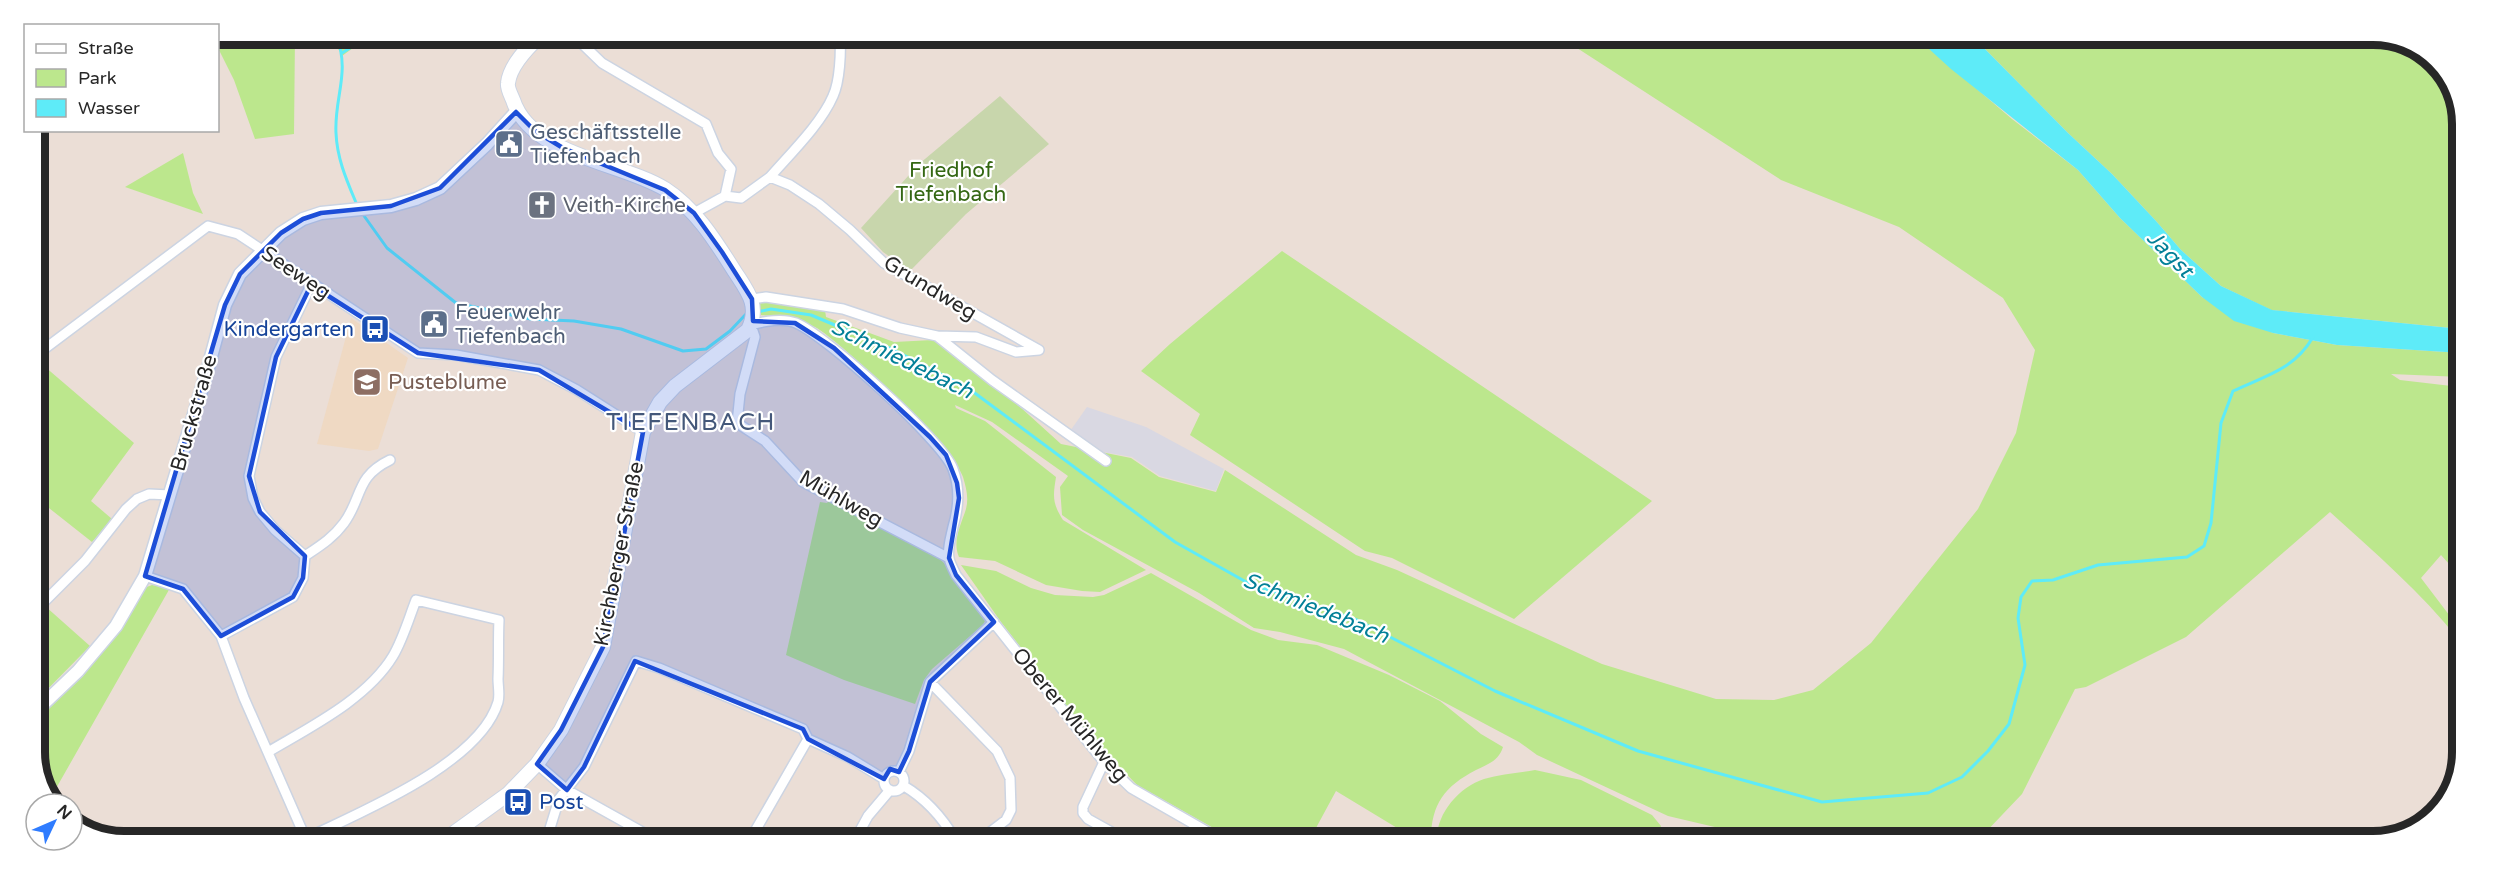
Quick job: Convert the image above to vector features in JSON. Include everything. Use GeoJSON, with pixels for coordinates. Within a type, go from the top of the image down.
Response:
{"type":"FeatureCollection","features":[{"type":"Feature","properties":{"kind":"main road"},"geometry":{"type":"LineString","coordinates":[[532,45],[514,66],[507,84],[516,112],[535,131],[563,148],[666,190],[694,213],[722,252],[752,312]]}},
{"type":"Feature","properties":{"kind":"main road","name":"Kirchberger Straße"},"geometry":{"type":"LineString","coordinates":[[457,831],[508,794],[537,764],[561,730],[603,647],[643,432],[660,402],[675,386],[748,330],[752,312]]}},
{"type":"Feature","properties":{"kind":"street"},"geometry":{"type":"LineString","coordinates":[[584,45],[603,63],[706,124],[718,153],[731,169],[725,196]]}},
{"type":"Feature","properties":{"kind":"street"},"geometry":{"type":"LineString","coordinates":[[694,213],[725,196],[741,198],[770,177],[805,137],[834,95],[841,45]]}},
{"type":"Feature","properties":{"kind":"street","name":"Bruckstraße"},"geometry":{"type":"LineString","coordinates":[[45,702],[78,671],[116,626],[145,576],[225,304],[240,274],[281,233],[303,219],[321,213],[391,206],[440,188],[487,144],[516,112]]}},
{"type":"Feature","properties":{"kind":"street","name":"Grundweg"},"geometry":{"type":"LineString","coordinates":[[770,177],[790,185],[819,204],[884,263],[1039,350],[1016,352],[976,337],[937,336]]}},
{"type":"Feature","properties":{"kind":"street","name":"Seeweg"},"geometry":{"type":"LineString","coordinates":[[45,348],[208,226],[238,234],[311,285],[418,353],[456,355],[539,370],[577,390],[643,432]]}},
{"type":"Feature","properties":{"kind":"street"},"geometry":{"type":"LineString","coordinates":[[305,556],[275,530],[260,512],[253,498],[249,476],[276,357],[311,285]]}},
{"type":"Feature","properties":{"kind":"street"},"geometry":{"type":"LineString","coordinates":[[949,558],[948,546],[959,498],[953,468],[946,455],[930,437],[834,348],[795,323],[764,321],[752,312],[766,297],[843,309],[900,328],[937,336],[992,380],[1106,461]]}},
{"type":"Feature","properties":{"kind":"street","name":"Mühlweg"},"geometry":{"type":"LineString","coordinates":[[752,312],[755,337],[740,394],[737,423],[765,441],[803,482],[949,558]]}},
{"type":"Feature","properties":{"kind":"street"},"geometry":{"type":"LineString","coordinates":[[305,556],[328,541],[345,521],[365,478],[390,460]]}},
{"type":"Feature","properties":{"kind":"street","name":"Bruckstraße"},"geometry":{"type":"LineString","coordinates":[[45,600],[85,561],[126,509],[137,499],[149,494],[170,495]]}},
{"type":"Feature","properties":{"kind":"street"},"geometry":{"type":"LineString","coordinates":[[221,636],[292,597],[303,578],[305,556]]}},
{"type":"Feature","properties":{"kind":"street","name":"Oberer Mühlweg"},"geometry":{"type":"LineString","coordinates":[[949,558],[956,575],[1104,762],[1131,788],[1206,831]]}},
{"type":"Feature","properties":{"kind":"street"},"geometry":{"type":"LineString","coordinates":[[145,576],[183,589],[221,636],[244,698],[304,831]]}},
{"type":"Feature","properties":{"kind":"street"},"geometry":{"type":"LineString","coordinates":[[268,752],[327,717],[376,678],[394,655],[416,600],[499,620],[498,701],[487,724],[463,751],[443,766],[378,804],[320,831]]}},
{"type":"Feature","properties":{"kind":"street"},"geometry":{"type":"LineString","coordinates":[[899,771],[909,751],[930,682],[994,622]]}},
{"type":"Feature","properties":{"kind":"street"},"geometry":{"type":"LineString","coordinates":[[549,831],[560,799],[584,767],[636,661],[658,668],[802,729],[808,739],[848,757],[884,779]]}},
{"type":"Feature","properties":{"kind":"street"},"geometry":{"type":"LineString","coordinates":[[930,682],[997,751],[1010,777],[1011,810],[1006,820],[992,831]]}},
{"type":"Feature","properties":{"kind":"street"},"geometry":{"type":"LineString","coordinates":[[755,831],[808,739]]}},
{"type":"Feature","properties":{"kind":"street"},"geometry":{"type":"LineString","coordinates":[[1104,762],[1083,807],[1083,813],[1088,819],[1110,831]]}},
{"type":"Feature","properties":{"kind":"street"},"geometry":{"type":"LineString","coordinates":[[537,764],[567,790],[640,831]]}},
{"type":"Feature","properties":{"kind":"street"},"geometry":{"type":"LineString","coordinates":[[899,771],[888,772],[884,785],[890,790],[897,791],[904,786]]}},
{"type":"Feature","properties":{"kind":"street"},"geometry":{"type":"LineString","coordinates":[[899,771],[904,778],[904,786]]}},
{"type":"Feature","properties":{"kind":"street"},"geometry":{"type":"LineString","coordinates":[[904,786],[917,794],[933,809],[949,831]]}},
{"type":"Feature","properties":{"kind":"street"},"geometry":{"type":"LineString","coordinates":[[859,831],[868,816],[890,790]]}},
{"type":"Feature","properties":{"kind":"highlighted area"},"geometry":{"type":"Polygon","coordinates":[[[516,112],[535,131],[563,148],[665,190],[694,213],[722,252],[752,299],[753,321],[795,323],[834,348],[930,437],[946,455],[957,483],[959,498],[949,558],[956,575],[994,622],[930,682],[909,751],[899,772],[890,769],[884,779],[808,739],[803,729],[635,661],[584,767],[567,790],[537,764],[561,730],[603,647],[643,432],[539,370],[418,353],[311,285],[276,357],[249,476],[260,512],[305,556],[303,578],[293,597],[221,636],[183,589],[145,576],[225,305],[240,274],[281,233],[303,219],[321,213],[391,206],[440,188],[516,112]]]}},
{"type":"Feature","properties":{"kind":"shaded area","name":"Pusteblume"},"geometry":{"type":"Polygon","coordinates":[[[351,318],[408,358],[378,449],[369,451],[317,444],[351,318]]]}},
{"type":"Feature","properties":{"kind":"shaded area"},"geometry":{"type":"Polygon","coordinates":[[[1087,407],[1146,427],[1224,469],[1216,491],[1160,476],[1132,457],[1097,451],[1068,434],[1087,407]]]}},
{"type":"Feature","properties":{"kind":"green space"},"geometry":{"type":"Polygon","coordinates":[[[219,45],[295,45],[294,134],[255,139],[234,80],[219,50],[219,45]]]}},
{"type":"Feature","properties":{"kind":"green space"},"geometry":{"type":"Polygon","coordinates":[[[336,45],[357,45],[342,56],[336,45]]]}},
{"type":"Feature","properties":{"kind":"green space"},"geometry":{"type":"Polygon","coordinates":[[[1572,45],[1925,45],[2012,119],[2078,170],[2120,218],[2202,297],[2273,333],[2337,345],[2452,352],[2452,377],[2391,374],[2400,380],[2452,386],[2452,541],[2450,544],[2452,567],[2441,555],[2421,578],[2452,619],[2452,632],[2413,589],[2330,512],[2186,637],[2086,687],[2075,689],[2022,794],[1987,831],[1732,831],[1668,816],[1537,755],[1519,742],[1344,649],[1280,632],[1254,628],[1199,593],[1083,530],[1062,515],[1060,487],[1068,476],[992,422],[955,405],[956,408],[985,421],[1056,477],[1054,499],[1063,520],[1146,570],[1100,592],[1082,591],[1046,585],[995,561],[959,557],[956,545],[966,509],[967,493],[963,477],[956,464],[941,445],[896,398],[829,336],[802,322],[761,315],[760,303],[792,302],[825,310],[826,317],[894,342],[933,340],[997,386],[1061,444],[1131,458],[1159,477],[1216,492],[1225,470],[1356,555],[1397,570],[1602,664],[1716,699],[1774,700],[1813,690],[1871,643],[1978,509],[2016,433],[2035,350],[2003,298],[1899,227],[1781,180],[1572,45]]]}},
{"type":"Feature","properties":{"kind":"green space"},"geometry":{"type":"Polygon","coordinates":[[[1981,45],[2373,45],[2399,49],[2413,56],[2436,76],[2448,98],[2452,118],[2452,328],[2271,310],[2221,286],[2181,250],[2112,174],[1981,45]]]}},
{"type":"Feature","properties":{"kind":"green space","name":"Friedhof Tiefenbach"},"geometry":{"type":"Polygon","coordinates":[[[1000,96],[1049,144],[966,214],[910,271],[883,252],[861,228],[919,164],[1000,96]]]}},
{"type":"Feature","properties":{"kind":"green space"},"geometry":{"type":"Polygon","coordinates":[[[183,153],[193,193],[203,214],[125,187],[183,153]]]}},
{"type":"Feature","properties":{"kind":"green space"},"geometry":{"type":"Polygon","coordinates":[[[1282,251],[1652,501],[1514,619],[1392,558],[1365,551],[1190,435],[1200,414],[1141,371],[1282,251]]]}},
{"type":"Feature","properties":{"kind":"green space"},"geometry":{"type":"Polygon","coordinates":[[[45,367],[134,443],[91,501],[112,519],[92,542],[45,505],[45,367]]]}},
{"type":"Feature","properties":{"kind":"green space"},"geometry":{"type":"Polygon","coordinates":[[[831,498],[935,554],[949,568],[958,585],[985,621],[932,669],[924,680],[915,704],[844,680],[786,655],[820,502],[827,503],[831,498]]]}},
{"type":"Feature","properties":{"kind":"green space"},"geometry":{"type":"Polygon","coordinates":[[[961,565],[996,571],[1031,588],[1055,595],[1093,597],[1104,595],[1151,573],[1251,630],[1278,640],[1317,645],[1389,675],[1440,701],[1481,734],[1503,747],[1493,761],[1465,776],[1448,790],[1437,806],[1432,831],[1402,831],[1336,791],[1314,831],[1219,831],[1137,785],[1090,736],[1001,622],[961,565]]]}},
{"type":"Feature","properties":{"kind":"green space"},"geometry":{"type":"Polygon","coordinates":[[[152,585],[170,588],[55,790],[45,758],[45,704],[144,588],[152,585]]]}},
{"type":"Feature","properties":{"kind":"green space"},"geometry":{"type":"Polygon","coordinates":[[[45,606],[90,646],[45,692],[45,606]]]}},
{"type":"Feature","properties":{"kind":"green space"},"geometry":{"type":"Polygon","coordinates":[[[1535,770],[1581,780],[1652,815],[1661,826],[1659,831],[1438,831],[1445,811],[1466,788],[1484,779],[1535,770]]]}},
{"type":"Feature","properties":{"kind":"water","name":"Jagst"},"geometry":{"type":"Polygon","coordinates":[[[1925,45],[1981,45],[2112,174],[2181,250],[2221,286],[2272,310],[2452,328],[2452,352],[2337,345],[2273,333],[2234,321],[2202,297],[2120,218],[2078,170],[1951,69],[1925,45]]]}},
{"type":"Feature","properties":{"kind":"waterway","name":"Schmiedebach"},"geometry":{"type":"LineString","coordinates":[[339,45],[342,73],[336,120],[338,152],[357,205]]}},
{"type":"Feature","properties":{"kind":"waterway"},"geometry":{"type":"LineString","coordinates":[[342,53],[354,45]]}},
{"type":"Feature","properties":{"kind":"waterway","name":"Schmiedebach"},"geometry":{"type":"LineString","coordinates":[[362,213],[387,248],[456,303],[531,319],[574,321],[621,329],[683,351],[706,349],[730,331],[747,313]]}},
{"type":"Feature","properties":{"kind":"waterway","name":"Schmiedebach"},"geometry":{"type":"LineString","coordinates":[[757,312],[771,309],[811,315],[894,350],[968,388],[1175,542],[1248,583],[1357,620],[1495,691],[1638,751],[1822,802],[1928,793],[1962,777],[1988,751],[2009,724],[2025,665],[2018,618],[2021,597],[2032,581],[2053,580],[2098,565],[2187,557],[2204,546],[2211,523],[2221,423],[2233,391],[2268,376],[2288,364],[2306,348],[2313,337]]}},
{"type":"Feature","properties":{"kind":"place","name":"Geschäftsstelle Tiefenbach"},"geometry":{"type":"Point","coordinates":[509,144]}},
{"type":"Feature","properties":{"kind":"place","name":"Veith-Kirche"},"geometry":{"type":"Point","coordinates":[542,205]}},
{"type":"Feature","properties":{"kind":"place","name":"Feuerwehr Tiefenbach"},"geometry":{"type":"Point","coordinates":[434,324]}},
{"type":"Feature","properties":{"kind":"place","name":"Kindergarten"},"geometry":{"type":"Point","coordinates":[375,329]}},
{"type":"Feature","properties":{"kind":"place","name":"Pusteblume"},"geometry":{"type":"Point","coordinates":[367,382]}},
{"type":"Feature","properties":{"kind":"place","name":"Post"},"geometry":{"type":"Point","coordinates":[518,802]}},
{"type":"Feature","properties":{"kind":"district","name":"TIEFENBACH"},"geometry":{"type":"Point","coordinates":[691,422]}}]}
